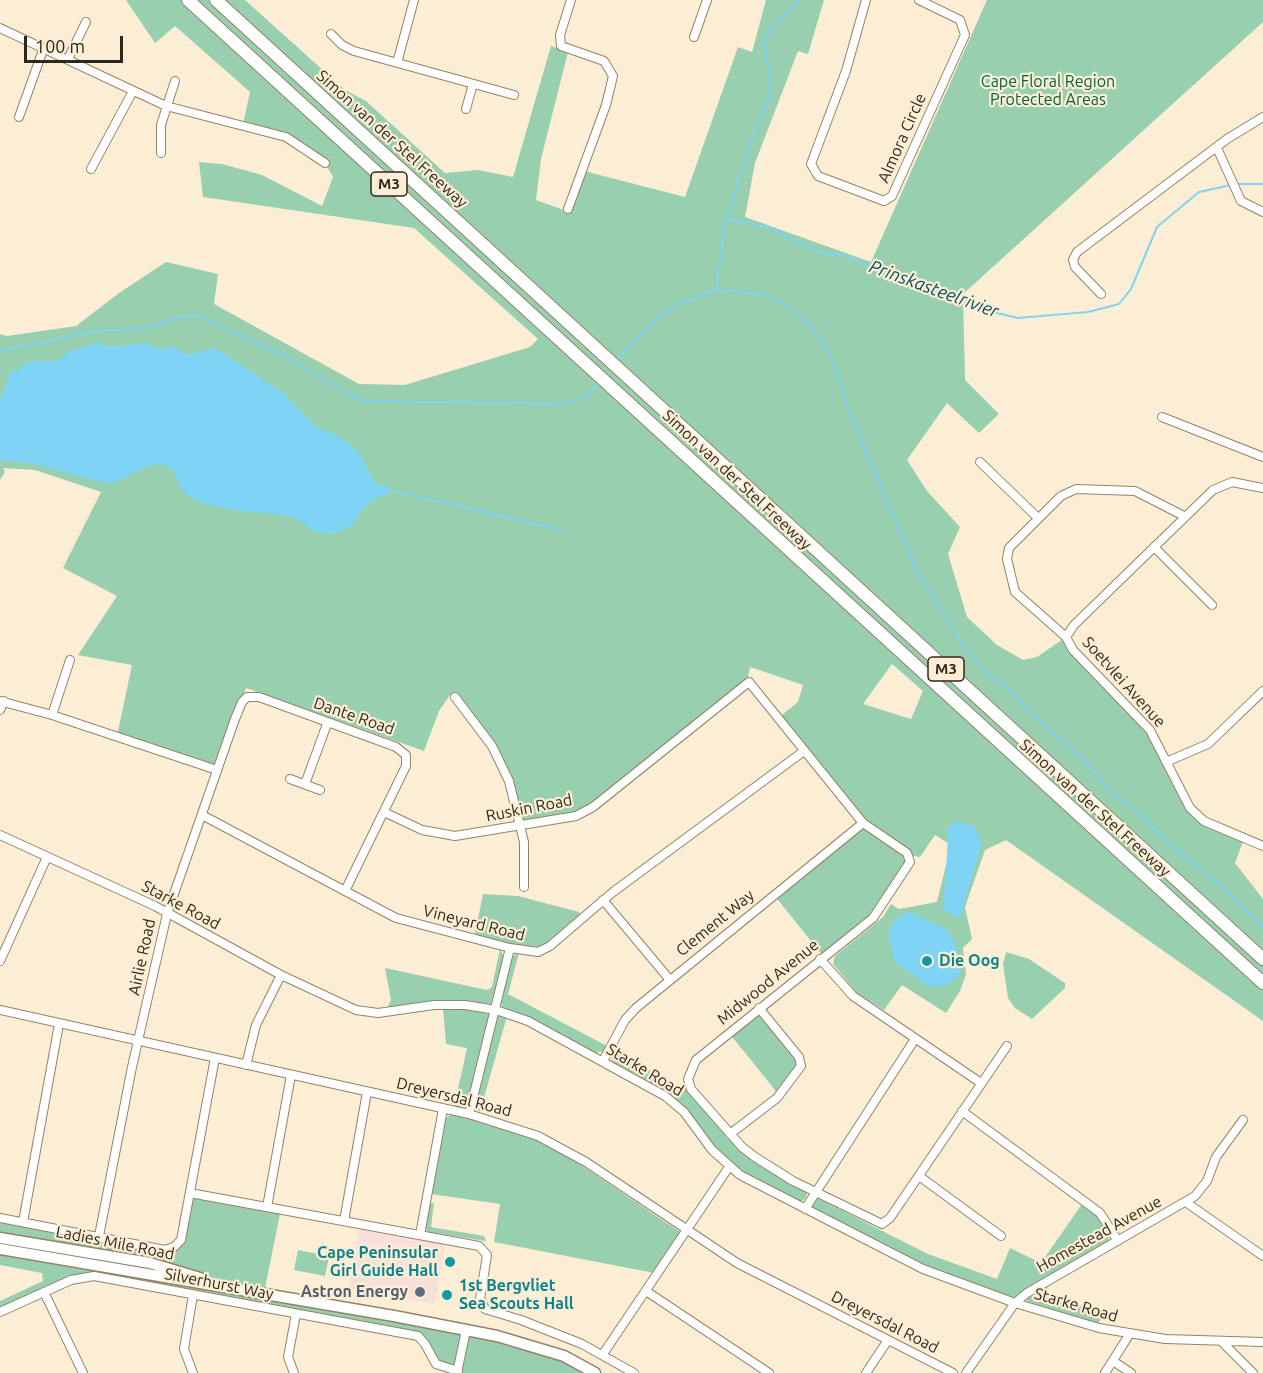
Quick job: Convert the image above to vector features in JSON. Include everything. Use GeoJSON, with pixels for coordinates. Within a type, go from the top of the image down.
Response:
{"type":"FeatureCollection","features":[{"type":"Feature","properties":{"kind":"highway","name":"Simon van der Stel Freeway"},"geometry":{"type":"LineString","coordinates":[[188,0],[1263,983]]}},
{"type":"Feature","properties":{"kind":"highway","name":"Simon van der Stel Freeway"},"geometry":{"type":"LineString","coordinates":[[216,0],[1263,959]]}},
{"type":"Feature","properties":{"kind":"main road","name":"Ladies Mile Road"},"geometry":{"type":"LineString","coordinates":[[0,1238],[150,1263],[223,1286]]}},
{"type":"Feature","properties":{"kind":"main road","name":"Ladies Mile Road"},"geometry":{"type":"LineString","coordinates":[[0,1249],[466,1330],[527,1344],[564,1356],[595,1373]]}},
{"type":"Feature","properties":{"kind":"street"},"geometry":{"type":"LineString","coordinates":[[397,63],[414,0]]}},
{"type":"Feature","properties":{"kind":"street"},"geometry":{"type":"LineString","coordinates":[[568,209],[606,105],[613,76],[604,61],[561,46],[560,35],[571,0]]}},
{"type":"Feature","properties":{"kind":"street"},"geometry":{"type":"LineString","coordinates":[[694,37],[707,0]]}},
{"type":"Feature","properties":{"kind":"street","name":"Almora Circle"},"geometry":{"type":"LineString","coordinates":[[866,0],[846,71],[811,164],[818,176],[881,201],[892,196],[965,35],[960,20],[920,0]]}},
{"type":"Feature","properties":{"kind":"street"},"geometry":{"type":"LineString","coordinates":[[68,59],[86,22]]}},
{"type":"Feature","properties":{"kind":"street"},"geometry":{"type":"LineString","coordinates":[[0,28],[166,106],[270,131],[286,137],[325,163]]}},
{"type":"Feature","properties":{"kind":"street"},"geometry":{"type":"LineString","coordinates":[[331,34],[346,48],[514,95]]}},
{"type":"Feature","properties":{"kind":"street"},"geometry":{"type":"LineString","coordinates":[[19,117],[43,50]]}},
{"type":"Feature","properties":{"kind":"street"},"geometry":{"type":"LineString","coordinates":[[161,153],[160,131],[175,81]]}},
{"type":"Feature","properties":{"kind":"street"},"geometry":{"type":"LineString","coordinates":[[466,109],[473,84]]}},
{"type":"Feature","properties":{"kind":"street"},"geometry":{"type":"LineString","coordinates":[[91,169],[133,91]]}},
{"type":"Feature","properties":{"kind":"street"},"geometry":{"type":"LineString","coordinates":[[1101,294],[1075,267],[1073,260],[1077,252],[1235,133],[1263,117]]}},
{"type":"Feature","properties":{"kind":"street"},"geometry":{"type":"LineString","coordinates":[[1217,148],[1241,201],[1263,212]]}},
{"type":"Feature","properties":{"kind":"street"},"geometry":{"type":"LineString","coordinates":[[1162,417],[1263,457]]}},
{"type":"Feature","properties":{"kind":"street"},"geometry":{"type":"LineString","coordinates":[[980,462],[1038,518]]}},
{"type":"Feature","properties":{"kind":"street","name":"Soetvlei Avenue"},"geometry":{"type":"LineString","coordinates":[[1263,488],[1236,482],[1220,485],[1184,516],[1074,625],[1066,637],[1073,650],[1145,723],[1183,800],[1196,814],[1211,824],[1263,846]]}},
{"type":"Feature","properties":{"kind":"street"},"geometry":{"type":"LineString","coordinates":[[1066,637],[1024,602],[1012,587],[1007,559],[1009,548],[1038,518],[1061,496],[1084,488],[1134,491],[1184,516]]}},
{"type":"Feature","properties":{"kind":"street"},"geometry":{"type":"LineString","coordinates":[[1154,547],[1212,605]]}},
{"type":"Feature","properties":{"kind":"street"},"geometry":{"type":"LineString","coordinates":[[52,715],[70,660]]}},
{"type":"Feature","properties":{"kind":"street","name":"Ruskin Road"},"geometry":{"type":"LineString","coordinates":[[384,812],[422,830],[445,836],[459,836],[572,818],[589,810],[747,682],[804,751]]}},
{"type":"Feature","properties":{"kind":"street","name":"Dante Road"},"geometry":{"type":"LineString","coordinates":[[249,696],[256,696],[327,724],[396,747],[406,755],[406,766],[345,891]]}},
{"type":"Feature","properties":{"kind":"street","name":"Airlie Road"},"geometry":{"type":"LineString","coordinates":[[99,1236],[167,914],[241,703],[249,696]]}},
{"type":"Feature","properties":{"kind":"street"},"geometry":{"type":"LineString","coordinates":[[1166,762],[1208,744],[1261,696]]}},
{"type":"Feature","properties":{"kind":"street"},"geometry":{"type":"LineString","coordinates":[[455,697],[499,758],[513,794],[522,827],[524,887]]}},
{"type":"Feature","properties":{"kind":"street"},"geometry":{"type":"LineString","coordinates":[[1,704],[52,715],[217,770]]}},
{"type":"Feature","properties":{"kind":"street"},"geometry":{"type":"LineString","coordinates":[[305,784],[327,724]]}},
{"type":"Feature","properties":{"kind":"street"},"geometry":{"type":"LineString","coordinates":[[804,751],[863,823]]}},
{"type":"Feature","properties":{"kind":"street","name":"Vineyard Road"},"geometry":{"type":"LineString","coordinates":[[202,814],[404,921],[532,952],[545,950],[603,900],[804,751]]}},
{"type":"Feature","properties":{"kind":"street"},"geometry":{"type":"LineString","coordinates":[[290,779],[320,790]]}},
{"type":"Feature","properties":{"kind":"street","name":"Midwood Avenue"},"geometry":{"type":"LineString","coordinates":[[730,1134],[691,1089],[687,1079],[696,1060],[877,914],[909,865],[908,854],[863,823]]}},
{"type":"Feature","properties":{"kind":"street","name":"Clement Way"},"geometry":{"type":"LineString","coordinates":[[603,1061],[630,1013],[863,823]]}},
{"type":"Feature","properties":{"kind":"street","name":"Starke Road"},"geometry":{"type":"LineString","coordinates":[[0,835],[167,914],[281,975],[348,1007],[365,1012],[393,1012],[443,1005],[496,1010],[528,1020],[672,1102],[729,1167],[770,1192],[923,1269],[1016,1303],[1130,1335],[1222,1342],[1263,1342]]}},
{"type":"Feature","properties":{"kind":"street"},"geometry":{"type":"LineString","coordinates":[[0,961],[47,857]]}},
{"type":"Feature","properties":{"kind":"street"},"geometry":{"type":"LineString","coordinates":[[603,900],[670,980]]}},
{"type":"Feature","properties":{"kind":"street"},"geometry":{"type":"LineString","coordinates":[[469,1114],[510,948]]}},
{"type":"Feature","properties":{"kind":"street"},"geometry":{"type":"LineString","coordinates":[[820,959],[853,996],[981,1083]]}},
{"type":"Feature","properties":{"kind":"street"},"geometry":{"type":"LineString","coordinates":[[246,1065],[256,1025],[281,975]]}},
{"type":"Feature","properties":{"kind":"street"},"geometry":{"type":"LineString","coordinates":[[759,1008],[799,1057],[801,1066],[777,1098],[730,1134],[755,1157],[815,1191],[882,1224],[890,1218],[1007,1046]]}},
{"type":"Feature","properties":{"kind":"street","name":"Dreyersdal Road"},"geometry":{"type":"LineString","coordinates":[[0,1011],[507,1124],[559,1146],[737,1263],[953,1373]]}},
{"type":"Feature","properties":{"kind":"street"},"geometry":{"type":"LineString","coordinates":[[23,1222],[59,1024]]}},
{"type":"Feature","properties":{"kind":"street"},"geometry":{"type":"LineString","coordinates":[[805,1209],[915,1039]]}},
{"type":"Feature","properties":{"kind":"street"},"geometry":{"type":"LineString","coordinates":[[0,1218],[165,1250],[174,1247],[181,1240],[215,1058]]}},
{"type":"Feature","properties":{"kind":"street"},"geometry":{"type":"LineString","coordinates":[[267,1207],[291,1075]]}},
{"type":"Feature","properties":{"kind":"street"},"geometry":{"type":"LineString","coordinates":[[344,1221],[367,1092]]}},
{"type":"Feature","properties":{"kind":"street"},"geometry":{"type":"LineString","coordinates":[[420,1235],[443,1108]]}},
{"type":"Feature","properties":{"kind":"street"},"geometry":{"type":"LineString","coordinates":[[962,1112],[1100,1213],[1118,1241]]}},
{"type":"Feature","properties":{"kind":"street","name":"Homestead Avenue"},"geometry":{"type":"LineString","coordinates":[[966,1373],[1016,1303],[1032,1289],[1187,1203],[1202,1188],[1216,1157],[1243,1120]]}},
{"type":"Feature","properties":{"kind":"street"},"geometry":{"type":"LineString","coordinates":[[603,1354],[729,1167]]}},
{"type":"Feature","properties":{"kind":"street"},"geometry":{"type":"LineString","coordinates":[[919,1176],[1001,1236]]}},
{"type":"Feature","properties":{"kind":"street"},"geometry":{"type":"LineString","coordinates":[[190,1192],[479,1246],[486,1252],[480,1299],[485,1310],[545,1328],[603,1354],[634,1373]]}},
{"type":"Feature","properties":{"kind":"street"},"geometry":{"type":"LineString","coordinates":[[1187,1203],[1263,1256]]}},
{"type":"Feature","properties":{"kind":"street","name":"Silverhurst Way"},"geometry":{"type":"LineString","coordinates":[[0,1312],[87,1275],[418,1336],[426,1344],[436,1364],[457,1372]]}},
{"type":"Feature","properties":{"kind":"street"},"geometry":{"type":"LineString","coordinates":[[646,1291],[769,1373]]}},
{"type":"Feature","properties":{"kind":"street"},"geometry":{"type":"LineString","coordinates":[[44,1292],[83,1373]]}},
{"type":"Feature","properties":{"kind":"street"},"geometry":{"type":"LineString","coordinates":[[193,1295],[184,1349],[193,1373]]}},
{"type":"Feature","properties":{"kind":"street"},"geometry":{"type":"LineString","coordinates":[[294,1373],[288,1357],[296,1314]]}},
{"type":"Feature","properties":{"kind":"street"},"geometry":{"type":"LineString","coordinates":[[457,1372],[466,1330]]}},
{"type":"Feature","properties":{"kind":"street"},"geometry":{"type":"LineString","coordinates":[[1105,1373],[1130,1335]]}},
{"type":"Feature","properties":{"kind":"street"},"geometry":{"type":"LineString","coordinates":[[866,1373],[888,1340]]}},
{"type":"Feature","properties":{"kind":"street"},"geometry":{"type":"LineString","coordinates":[[1222,1342],[1253,1373]]}},
{"type":"Feature","properties":{"kind":"street"},"geometry":{"type":"LineString","coordinates":[[1113,1360],[1131,1373]]}},
{"type":"Feature","properties":{"kind":"shaded area"},"geometry":{"type":"Polygon","coordinates":[[[360,1224],[446,1240],[434,1304],[348,1288],[360,1224]]]}},
{"type":"Feature","properties":{"kind":"green space","name":"Cape Floral Region Protected Areas"},"geometry":{"type":"Polygon","coordinates":[[[126,0],[245,0],[345,90],[366,101],[445,173],[478,170],[513,177],[551,46],[568,52],[541,159],[536,200],[569,212],[584,171],[685,197],[738,47],[752,52],[766,0],[824,0],[808,54],[798,51],[755,163],[745,217],[871,262],[987,0],[1263,0],[1263,22],[963,294],[965,380],[999,414],[979,433],[947,403],[907,460],[927,491],[960,527],[948,554],[967,617],[997,645],[1023,660],[1037,657],[1066,637],[1145,723],[1196,814],[1244,839],[1235,863],[1263,899],[1263,1021],[1006,840],[985,850],[965,907],[972,939],[963,948],[966,974],[960,991],[946,1013],[902,985],[884,1010],[857,993],[833,964],[835,956],[883,917],[891,904],[899,909],[937,902],[951,845],[935,835],[920,857],[908,855],[909,860],[878,910],[823,956],[774,895],[863,823],[778,718],[798,702],[803,685],[750,667],[747,682],[591,808],[521,826],[505,771],[456,697],[450,695],[439,711],[424,751],[246,688],[216,769],[117,736],[132,665],[78,655],[117,596],[63,568],[101,492],[35,470],[3,468],[5,472],[0,480],[0,334],[7,336],[76,326],[119,293],[166,262],[218,274],[214,304],[359,384],[405,385],[530,347],[538,339],[414,228],[203,197],[199,162],[222,164],[262,175],[322,206],[333,177],[325,163],[303,147],[243,124],[250,92],[175,26],[155,43],[126,0]],[[892,664],[863,704],[911,719],[923,691],[892,664]]]}},
{"type":"Feature","properties":{"kind":"green space"},"geometry":{"type":"Polygon","coordinates":[[[483,894],[518,896],[579,912],[583,918],[540,951],[474,938],[483,894]]]}},
{"type":"Feature","properties":{"kind":"green space"},"geometry":{"type":"Polygon","coordinates":[[[500,949],[504,957],[491,1004],[458,1001],[387,1009],[391,1000],[385,968],[487,990],[492,987],[500,949]]]}},
{"type":"Feature","properties":{"kind":"green space"},"geometry":{"type":"Polygon","coordinates":[[[1006,952],[1029,959],[1065,983],[1065,988],[1032,1019],[1015,1008],[1008,998],[1003,964],[1006,952]]]}},
{"type":"Feature","properties":{"kind":"green space"},"geometry":{"type":"Polygon","coordinates":[[[519,953],[508,994],[607,1046],[605,1051],[594,1053],[529,1017],[502,1007],[501,1002],[512,956],[519,953]]]}},
{"type":"Feature","properties":{"kind":"green space"},"geometry":{"type":"Polygon","coordinates":[[[443,1008],[488,1011],[490,1016],[468,1105],[463,1108],[454,1107],[467,1048],[446,1044],[443,1008]]]}},
{"type":"Feature","properties":{"kind":"green space"},"geometry":{"type":"Polygon","coordinates":[[[759,1008],[800,1066],[779,1095],[729,1033],[759,1008]]]}},
{"type":"Feature","properties":{"kind":"green space"},"geometry":{"type":"Polygon","coordinates":[[[500,1015],[507,1016],[480,1112],[475,1106],[496,1019],[500,1015]]]}},
{"type":"Feature","properties":{"kind":"green space"},"geometry":{"type":"Polygon","coordinates":[[[614,1049],[675,1085],[686,1088],[741,1151],[804,1190],[807,1194],[805,1199],[800,1202],[744,1173],[719,1151],[680,1104],[615,1064],[611,1058],[614,1049]]]}},
{"type":"Feature","properties":{"kind":"green space"},"geometry":{"type":"Polygon","coordinates":[[[453,1113],[507,1126],[557,1149],[680,1232],[654,1273],[494,1242],[500,1204],[431,1194],[445,1119],[453,1113]]]}},
{"type":"Feature","properties":{"kind":"green space"},"geometry":{"type":"Polygon","coordinates":[[[190,1193],[281,1209],[264,1293],[497,1336],[595,1373],[457,1373],[441,1368],[423,1339],[94,1276],[0,1312],[0,1301],[43,1281],[42,1273],[0,1265],[0,1249],[149,1274],[188,1273],[0,1238],[0,1218],[165,1250],[178,1244],[190,1193]]]}},
{"type":"Feature","properties":{"kind":"green space"},"geometry":{"type":"Polygon","coordinates":[[[817,1198],[928,1254],[997,1279],[1010,1248],[1041,1263],[1082,1204],[1099,1216],[1110,1237],[1108,1243],[1014,1298],[928,1267],[814,1210],[812,1206],[817,1198]]]}},
{"type":"Feature","properties":{"kind":"green space"},"geometry":{"type":"Polygon","coordinates":[[[434,1203],[431,1227],[484,1236],[486,1241],[428,1232],[425,1227],[429,1204],[434,1203]]]}},
{"type":"Feature","properties":{"kind":"green space"},"geometry":{"type":"Polygon","coordinates":[[[298,1250],[329,1256],[325,1276],[294,1270],[298,1250]]]}},
{"type":"Feature","properties":{"kind":"green space"},"geometry":{"type":"Polygon","coordinates":[[[1047,1284],[1048,1296],[1103,1313],[1098,1325],[1027,1301],[1027,1298],[1047,1284]]]}},
{"type":"Feature","properties":{"kind":"water"},"geometry":{"type":"Polygon","coordinates":[[[98,343],[111,347],[147,343],[160,350],[172,346],[187,355],[215,348],[282,392],[316,427],[335,434],[352,446],[359,452],[375,483],[386,485],[391,490],[386,495],[373,499],[359,513],[354,525],[333,534],[313,531],[293,517],[234,510],[201,503],[183,492],[172,469],[160,464],[146,467],[113,483],[101,482],[35,464],[0,460],[0,400],[11,371],[17,371],[29,361],[58,361],[69,351],[98,343]]]}},
{"type":"Feature","properties":{"kind":"water"},"geometry":{"type":"Polygon","coordinates":[[[953,821],[973,826],[982,842],[960,918],[943,910],[948,840],[946,832],[953,821]]]}},
{"type":"Feature","properties":{"kind":"water","name":"Die Oog"},"geometry":{"type":"Polygon","coordinates":[[[910,912],[945,928],[955,942],[960,967],[959,975],[949,984],[932,987],[924,984],[894,961],[888,931],[897,917],[910,912]],[[925,955],[921,964],[930,967],[934,958],[925,955]]]}},
{"type":"Feature","properties":{"kind":"waterway"},"geometry":{"type":"LineString","coordinates":[[716,289],[725,225],[751,141],[768,100],[771,82],[764,44],[774,23],[785,15],[798,0]]}},
{"type":"Feature","properties":{"kind":"waterway","name":"Prinskasteelrivier"},"geometry":{"type":"LineString","coordinates":[[1237,184],[1263,184]]}},
{"type":"Feature","properties":{"kind":"waterway","name":"Prinskasteelrivier"},"geometry":{"type":"LineString","coordinates":[[727,218],[775,230],[818,252],[847,256],[879,271],[886,270],[989,311],[1018,318],[1088,312],[1119,304],[1131,289],[1157,227],[1199,192],[1231,185]]}},
{"type":"Feature","properties":{"kind":"waterway"},"geometry":{"type":"LineString","coordinates":[[616,361],[652,323],[678,304],[716,290],[763,294],[783,303],[803,319],[820,339],[833,361],[849,411],[917,571],[961,642],[987,673],[1012,692],[1025,708],[1078,755],[1114,794],[1144,817],[1165,840],[1222,887],[1263,926]]}},
{"type":"Feature","properties":{"kind":"waterway"},"geometry":{"type":"LineString","coordinates":[[0,351],[95,331],[148,328],[180,317],[195,315],[281,354],[364,401],[567,404],[587,396],[599,381]]}},
{"type":"Feature","properties":{"kind":"waterway"},"geometry":{"type":"LineString","coordinates":[[390,490],[562,530]]}},
{"type":"Feature","properties":{"kind":"place","name":"Die Oog"},"geometry":{"type":"Point","coordinates":[927,961]}},
{"type":"Feature","properties":{"kind":"place","name":"Cape Peninsular Girl Guide Hall"},"geometry":{"type":"Point","coordinates":[450,1262]}},
{"type":"Feature","properties":{"kind":"place","name":"Astron Energy"},"geometry":{"type":"Point","coordinates":[420,1292]}},
{"type":"Feature","properties":{"kind":"place","name":"1st Bergvliet Sea Scouts Hall"},"geometry":{"type":"Point","coordinates":[447,1295]}}]}
